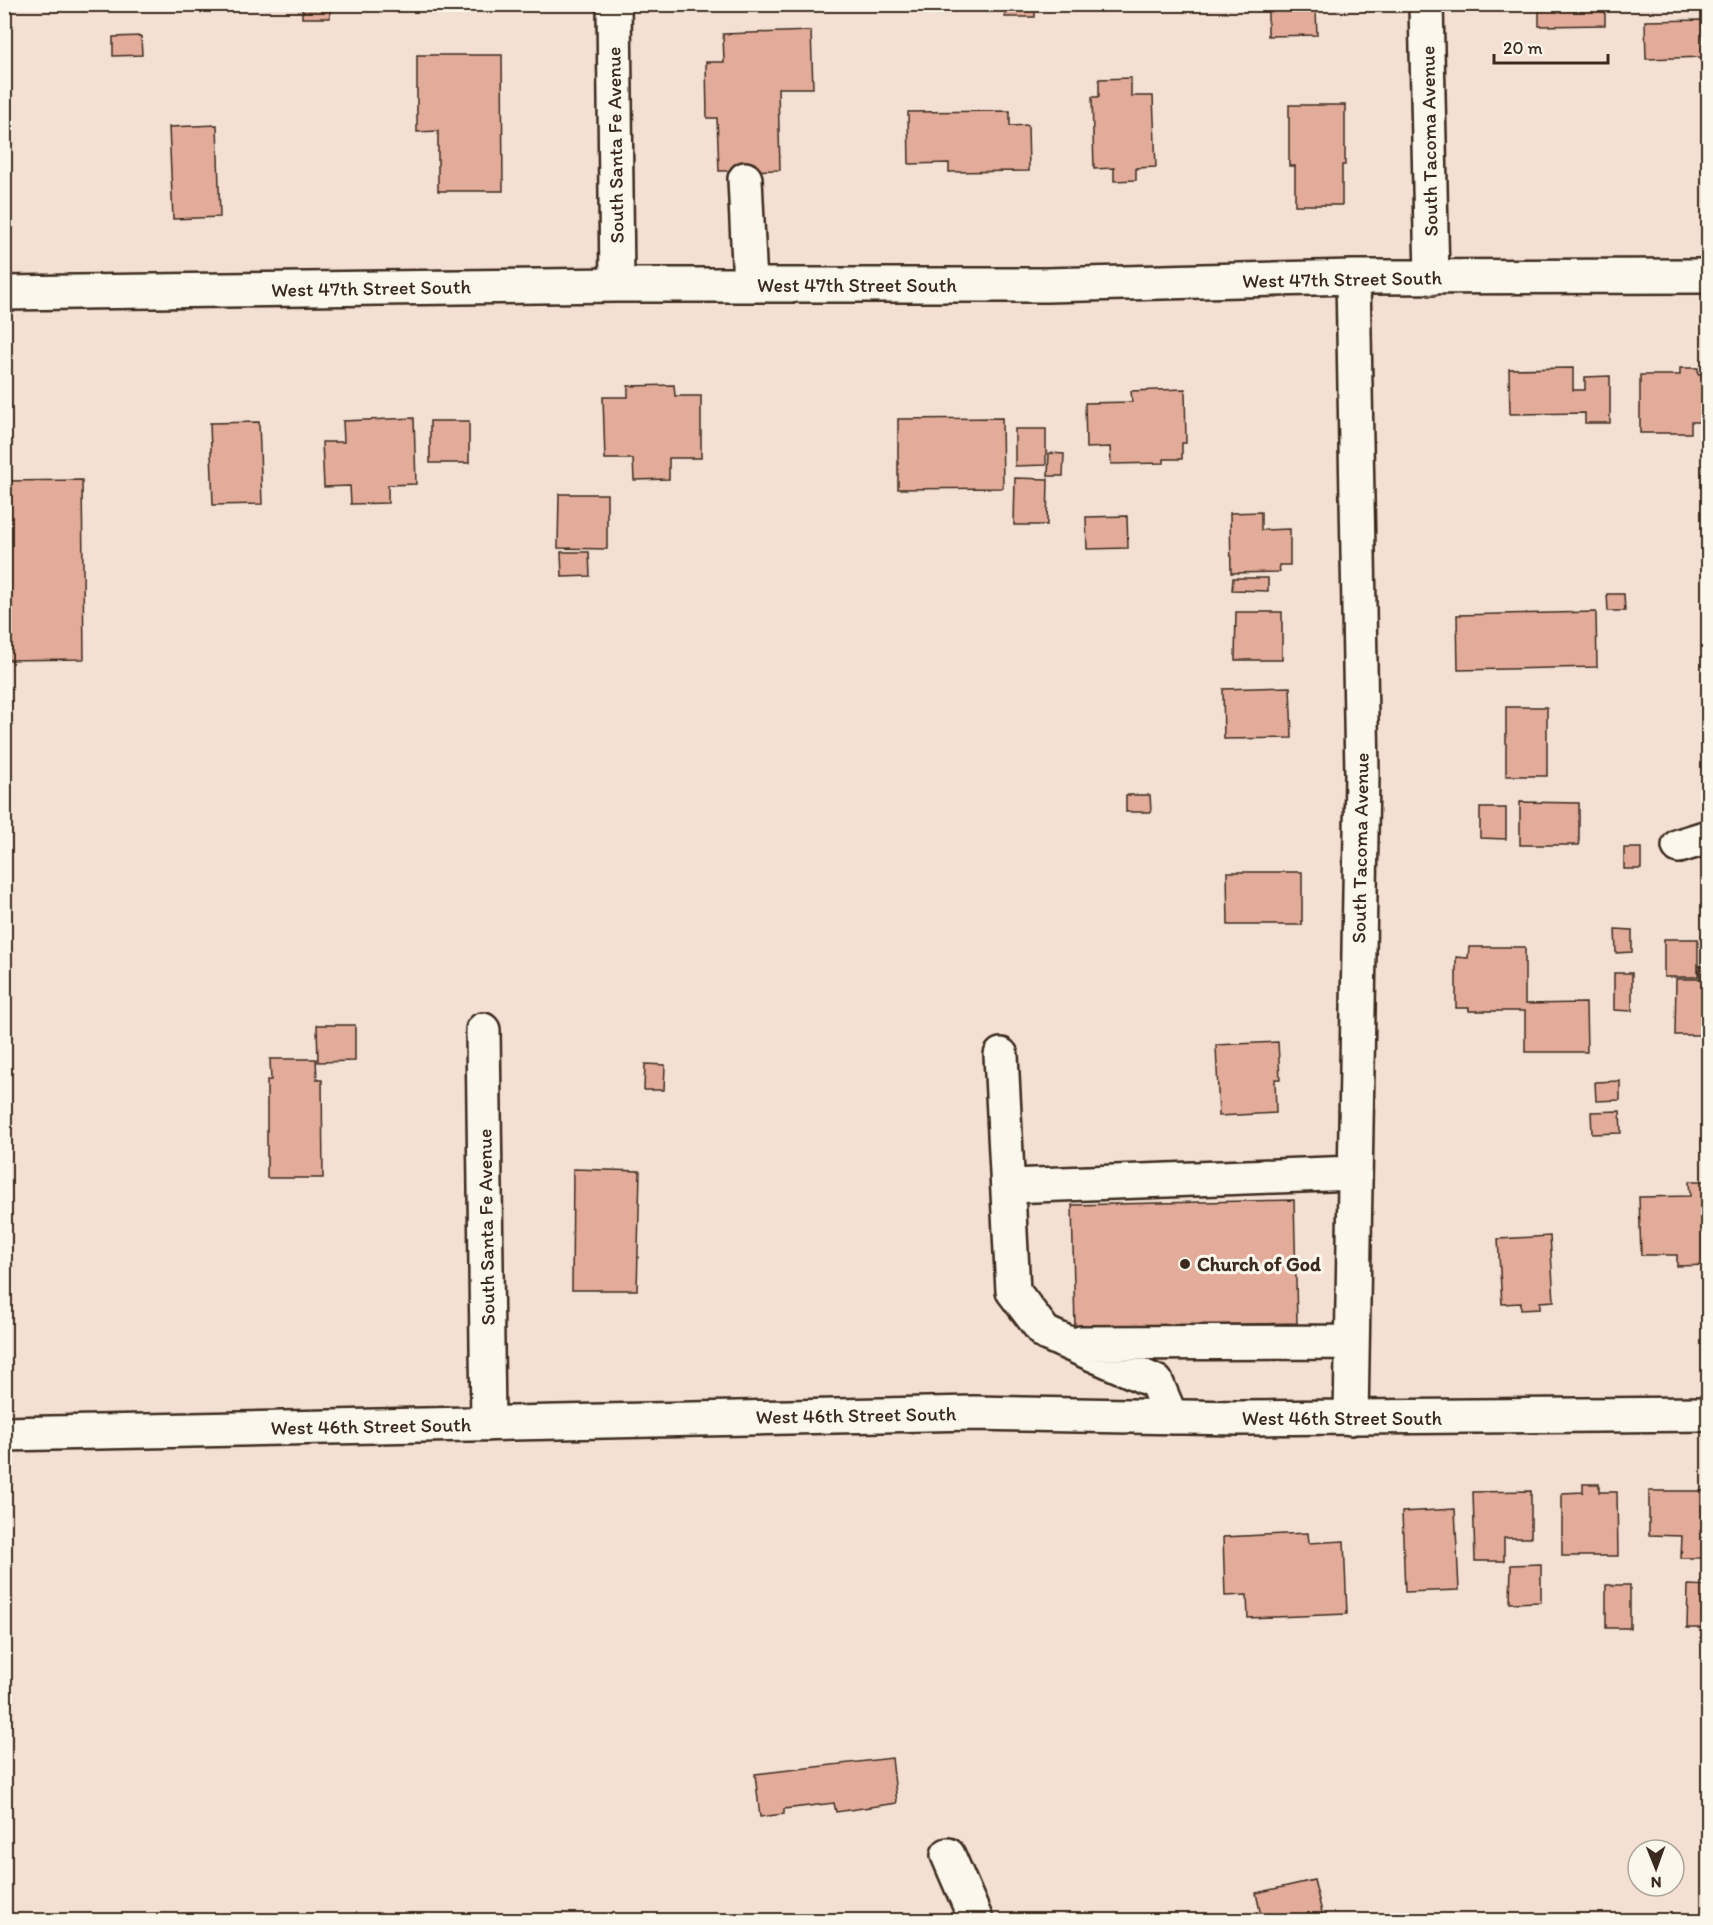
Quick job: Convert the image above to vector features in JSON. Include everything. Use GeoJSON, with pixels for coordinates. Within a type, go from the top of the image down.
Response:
{"type":"FeatureCollection","features":[{"type":"Feature","properties":{"kind":"street","name":"South Santa Fe Avenue"},"geometry":{"type":"LineString","coordinates":[[614,4],[617,285]]}},
{"type":"Feature","properties":{"kind":"street","name":"South Tacoma Avenue"},"geometry":{"type":"LineString","coordinates":[[1426,4],[1432,278]]}},
{"type":"Feature","properties":{"kind":"street"},"geometry":{"type":"LineString","coordinates":[[745,179],[750,285]]}},
{"type":"Feature","properties":{"kind":"street","name":"West 47th Street South"},"geometry":{"type":"LineString","coordinates":[[4,293],[617,285],[1046,285],[1353,277],[1708,276]]}},
{"type":"Feature","properties":{"kind":"street","name":"South Tacoma Avenue"},"geometry":{"type":"LineString","coordinates":[[1351,1418],[1362,776],[1353,277]]}},
{"type":"Feature","properties":{"kind":"street","name":"South Santa Fe Avenue"},"geometry":{"type":"LineString","coordinates":[[483,1030],[488,1424]]}},
{"type":"Feature","properties":{"kind":"street"},"geometry":{"type":"LineString","coordinates":[[1001,1055],[1014,1291],[1046,1333],[1156,1382],[1171,1417]]}},
{"type":"Feature","properties":{"kind":"street"},"geometry":{"type":"LineString","coordinates":[[1008,1186],[1354,1173]]}},
{"type":"Feature","properties":{"kind":"street"},"geometry":{"type":"LineString","coordinates":[[1068,1344],[1352,1342]]}},
{"type":"Feature","properties":{"kind":"street","name":"West 46th Street South"},"geometry":{"type":"LineString","coordinates":[[4,1434],[973,1413],[1351,1418],[1708,1414]]}},
{"type":"Feature","properties":{"kind":"street"},"geometry":{"type":"LineString","coordinates":[[948,1855],[976,1920]]}},
{"type":"Feature","properties":{"kind":"building"},"geometry":{"type":"Polygon","coordinates":[[[302,4],[330,4],[330,18],[302,18],[302,4]]]}},
{"type":"Feature","properties":{"kind":"building"},"geometry":{"type":"Polygon","coordinates":[[[1005,4],[1035,4],[1035,17],[1005,17],[1005,4]]]}},
{"type":"Feature","properties":{"kind":"building"},"geometry":{"type":"Polygon","coordinates":[[[1274,4],[1307,4],[1307,10],[1316,10],[1317,35],[1268,36],[1268,10],[1274,10],[1274,4]]]}},
{"type":"Feature","properties":{"kind":"building"},"geometry":{"type":"Polygon","coordinates":[[[1539,4],[1605,4],[1605,25],[1539,26],[1539,4]]]}},
{"type":"Feature","properties":{"kind":"building"},"geometry":{"type":"Polygon","coordinates":[[[1703,20],[1703,57],[1646,59],[1645,21],[1703,20]]]}},
{"type":"Feature","properties":{"kind":"building"},"geometry":{"type":"Polygon","coordinates":[[[811,31],[813,88],[778,88],[780,170],[719,171],[717,118],[707,118],[706,62],[724,62],[723,34],[811,31]]]}},
{"type":"Feature","properties":{"kind":"building"},"geometry":{"type":"Polygon","coordinates":[[[141,36],[142,55],[113,56],[113,37],[141,36]]]}},
{"type":"Feature","properties":{"kind":"building"},"geometry":{"type":"Polygon","coordinates":[[[417,55],[502,55],[503,191],[438,191],[438,131],[417,132],[417,55]]]}},
{"type":"Feature","properties":{"kind":"building"},"geometry":{"type":"Polygon","coordinates":[[[1131,78],[1131,96],[1153,96],[1156,167],[1136,168],[1136,180],[1114,181],[1114,168],[1094,169],[1092,97],[1099,97],[1099,79],[1131,78]]]}},
{"type":"Feature","properties":{"kind":"building"},"geometry":{"type":"Polygon","coordinates":[[[1289,105],[1345,105],[1342,205],[1295,205],[1295,166],[1289,166],[1289,105]]]}},
{"type":"Feature","properties":{"kind":"building"},"geometry":{"type":"Polygon","coordinates":[[[1010,111],[1010,126],[1028,125],[1029,171],[949,172],[949,163],[909,164],[908,112],[1010,111]]]}},
{"type":"Feature","properties":{"kind":"building"},"geometry":{"type":"Polygon","coordinates":[[[217,125],[220,217],[173,219],[169,127],[217,125]]]}},
{"type":"Feature","properties":{"kind":"building"},"geometry":{"type":"Polygon","coordinates":[[[1573,368],[1573,390],[1585,390],[1585,377],[1610,376],[1610,423],[1585,423],[1585,413],[1510,414],[1509,369],[1573,368]]]}},
{"type":"Feature","properties":{"kind":"building"},"geometry":{"type":"Polygon","coordinates":[[[1680,368],[1698,368],[1698,374],[1708,374],[1708,422],[1691,422],[1691,433],[1640,433],[1640,375],[1680,375],[1680,368]]]}},
{"type":"Feature","properties":{"kind":"building"},"geometry":{"type":"Polygon","coordinates":[[[674,385],[675,396],[701,396],[701,458],[669,458],[669,479],[634,480],[633,459],[605,459],[603,397],[628,397],[628,386],[674,385]]]}},
{"type":"Feature","properties":{"kind":"building"},"geometry":{"type":"Polygon","coordinates":[[[1185,389],[1186,443],[1182,443],[1182,459],[1164,459],[1164,463],[1111,464],[1110,447],[1086,448],[1085,403],[1132,402],[1131,391],[1185,389]]]}},
{"type":"Feature","properties":{"kind":"building"},"geometry":{"type":"Polygon","coordinates":[[[414,418],[416,484],[388,485],[388,503],[351,504],[350,486],[324,487],[322,442],[344,442],[343,421],[414,418]]]}},
{"type":"Feature","properties":{"kind":"building"},"geometry":{"type":"Polygon","coordinates":[[[1002,418],[1003,488],[898,489],[898,419],[1002,418]]]}},
{"type":"Feature","properties":{"kind":"building"},"geometry":{"type":"Polygon","coordinates":[[[430,421],[469,421],[469,463],[430,463],[430,421]]]}},
{"type":"Feature","properties":{"kind":"building"},"geometry":{"type":"Polygon","coordinates":[[[259,422],[262,504],[213,505],[210,423],[259,422]]]}},
{"type":"Feature","properties":{"kind":"building"},"geometry":{"type":"Polygon","coordinates":[[[1015,429],[1046,429],[1046,465],[1015,466],[1015,429]]]}},
{"type":"Feature","properties":{"kind":"building"},"geometry":{"type":"Polygon","coordinates":[[[1049,453],[1064,454],[1063,476],[1048,476],[1049,453]]]}},
{"type":"Feature","properties":{"kind":"building"},"geometry":{"type":"Polygon","coordinates":[[[1015,478],[1048,479],[1047,525],[1014,525],[1015,478]]]}},
{"type":"Feature","properties":{"kind":"building"},"geometry":{"type":"Polygon","coordinates":[[[82,480],[84,659],[4,660],[4,481],[82,480]]]}},
{"type":"Feature","properties":{"kind":"building"},"geometry":{"type":"Polygon","coordinates":[[[559,494],[607,494],[607,549],[558,548],[559,494]]]}},
{"type":"Feature","properties":{"kind":"building"},"geometry":{"type":"Polygon","coordinates":[[[1261,512],[1261,530],[1290,529],[1290,565],[1279,565],[1280,572],[1231,573],[1230,513],[1261,512]]]}},
{"type":"Feature","properties":{"kind":"building"},"geometry":{"type":"Polygon","coordinates":[[[1127,516],[1128,548],[1087,549],[1086,517],[1127,516]]]}},
{"type":"Feature","properties":{"kind":"building"},"geometry":{"type":"Polygon","coordinates":[[[561,552],[589,552],[590,576],[562,577],[561,552]]]}},
{"type":"Feature","properties":{"kind":"building"},"geometry":{"type":"Polygon","coordinates":[[[1233,578],[1268,578],[1268,591],[1232,590],[1233,578]]]}},
{"type":"Feature","properties":{"kind":"building"},"geometry":{"type":"Polygon","coordinates":[[[1607,594],[1624,594],[1625,611],[1608,611],[1607,594]]]}},
{"type":"Feature","properties":{"kind":"building"},"geometry":{"type":"Polygon","coordinates":[[[1236,612],[1282,612],[1282,660],[1235,660],[1236,612]]]}},
{"type":"Feature","properties":{"kind":"building"},"geometry":{"type":"Polygon","coordinates":[[[1596,612],[1597,667],[1458,670],[1457,615],[1596,612]]]}},
{"type":"Feature","properties":{"kind":"building"},"geometry":{"type":"Polygon","coordinates":[[[1290,687],[1292,738],[1224,739],[1223,689],[1290,687]]]}},
{"type":"Feature","properties":{"kind":"building"},"geometry":{"type":"Polygon","coordinates":[[[1506,707],[1547,707],[1547,776],[1506,776],[1506,707]]]}},
{"type":"Feature","properties":{"kind":"building"},"geometry":{"type":"Polygon","coordinates":[[[1126,795],[1150,795],[1151,812],[1126,812],[1126,795]]]}},
{"type":"Feature","properties":{"kind":"building"},"geometry":{"type":"Polygon","coordinates":[[[1520,802],[1579,803],[1579,845],[1520,845],[1520,802]]]}},
{"type":"Feature","properties":{"kind":"building"},"geometry":{"type":"Polygon","coordinates":[[[1480,808],[1506,808],[1506,839],[1480,838],[1480,808]]]}},
{"type":"Feature","properties":{"kind":"building"},"geometry":{"type":"Polygon","coordinates":[[[1624,848],[1641,848],[1641,869],[1624,869],[1624,848]]]}},
{"type":"Feature","properties":{"kind":"building"},"geometry":{"type":"Polygon","coordinates":[[[1227,872],[1302,872],[1302,925],[1228,925],[1227,872]]]}},
{"type":"Feature","properties":{"kind":"building"},"geometry":{"type":"Polygon","coordinates":[[[1615,929],[1632,930],[1632,952],[1616,953],[1615,929]]]}},
{"type":"Feature","properties":{"kind":"building"},"geometry":{"type":"Polygon","coordinates":[[[1664,939],[1698,939],[1698,977],[1664,977],[1664,939]]]}},
{"type":"Feature","properties":{"kind":"building"},"geometry":{"type":"Polygon","coordinates":[[[1469,947],[1525,947],[1525,1004],[1586,1003],[1587,1052],[1525,1052],[1525,1011],[1469,1011],[1469,1008],[1456,1008],[1456,957],[1468,958],[1469,947]]]}},
{"type":"Feature","properties":{"kind":"building"},"geometry":{"type":"Polygon","coordinates":[[[1699,966],[1708,966],[1708,1035],[1675,1035],[1676,979],[1700,979],[1699,966]]]}},
{"type":"Feature","properties":{"kind":"building"},"geometry":{"type":"Polygon","coordinates":[[[1614,973],[1632,973],[1632,1011],[1614,1010],[1614,973]]]}},
{"type":"Feature","properties":{"kind":"building"},"geometry":{"type":"Polygon","coordinates":[[[317,1025],[355,1025],[355,1061],[318,1062],[317,1025]]]}},
{"type":"Feature","properties":{"kind":"building"},"geometry":{"type":"Polygon","coordinates":[[[1278,1042],[1280,1079],[1275,1079],[1276,1113],[1219,1116],[1216,1045],[1278,1042]]]}},
{"type":"Feature","properties":{"kind":"building"},"geometry":{"type":"Polygon","coordinates":[[[270,1059],[316,1059],[317,1080],[322,1080],[323,1178],[267,1178],[267,1080],[271,1080],[270,1059]]]}},
{"type":"Feature","properties":{"kind":"building"},"geometry":{"type":"Polygon","coordinates":[[[645,1064],[665,1065],[664,1090],[644,1090],[645,1064]]]}},
{"type":"Feature","properties":{"kind":"building"},"geometry":{"type":"Polygon","coordinates":[[[1620,1081],[1620,1100],[1596,1101],[1595,1082],[1620,1081]]]}},
{"type":"Feature","properties":{"kind":"building"},"geometry":{"type":"Polygon","coordinates":[[[1620,1111],[1621,1133],[1592,1134],[1591,1112],[1620,1111]]]}},
{"type":"Feature","properties":{"kind":"building"},"geometry":{"type":"Polygon","coordinates":[[[573,1169],[640,1171],[637,1290],[572,1290],[573,1169]]]}},
{"type":"Feature","properties":{"kind":"building"},"geometry":{"type":"Polygon","coordinates":[[[1689,1181],[1708,1181],[1708,1265],[1677,1266],[1677,1255],[1641,1255],[1639,1197],[1690,1196],[1689,1181]]]}},
{"type":"Feature","properties":{"kind":"building","name":"Church of God"},"geometry":{"type":"Polygon","coordinates":[[[1294,1200],[1297,1323],[1075,1328],[1072,1205],[1294,1200]]]}},
{"type":"Feature","properties":{"kind":"building"},"geometry":{"type":"Polygon","coordinates":[[[1550,1236],[1554,1301],[1540,1302],[1540,1309],[1521,1310],[1521,1303],[1502,1304],[1498,1239],[1550,1236]]]}},
{"type":"Feature","properties":{"kind":"building"},"geometry":{"type":"Polygon","coordinates":[[[1583,1484],[1599,1484],[1599,1492],[1617,1492],[1618,1556],[1562,1556],[1562,1493],[1583,1492],[1583,1484]]]}},
{"type":"Feature","properties":{"kind":"building"},"geometry":{"type":"Polygon","coordinates":[[[1531,1491],[1531,1538],[1504,1538],[1504,1561],[1475,1561],[1473,1492],[1531,1491]]]}},
{"type":"Feature","properties":{"kind":"building"},"geometry":{"type":"Polygon","coordinates":[[[1649,1491],[1705,1491],[1705,1558],[1681,1558],[1682,1536],[1649,1535],[1649,1491]]]}},
{"type":"Feature","properties":{"kind":"building"},"geometry":{"type":"Polygon","coordinates":[[[1455,1509],[1459,1590],[1405,1592],[1402,1512],[1455,1509]]]}},
{"type":"Feature","properties":{"kind":"building"},"geometry":{"type":"Polygon","coordinates":[[[1308,1533],[1309,1543],[1344,1541],[1347,1614],[1248,1618],[1247,1595],[1225,1596],[1223,1537],[1308,1533]]]}},
{"type":"Feature","properties":{"kind":"building"},"geometry":{"type":"Polygon","coordinates":[[[1541,1564],[1541,1602],[1510,1603],[1511,1565],[1541,1564]]]}},
{"type":"Feature","properties":{"kind":"building"},"geometry":{"type":"Polygon","coordinates":[[[1606,1585],[1630,1585],[1630,1628],[1606,1628],[1606,1585]]]}},
{"type":"Feature","properties":{"kind":"building"},"geometry":{"type":"Polygon","coordinates":[[[1688,1585],[1708,1586],[1708,1628],[1687,1628],[1688,1585]]]}},
{"type":"Feature","properties":{"kind":"building"},"geometry":{"type":"Polygon","coordinates":[[[892,1758],[897,1803],[836,1812],[834,1803],[784,1809],[784,1814],[760,1817],[755,1774],[892,1758]]]}},
{"type":"Feature","properties":{"kind":"building"},"geometry":{"type":"Polygon","coordinates":[[[1314,1880],[1324,1920],[1262,1920],[1256,1893],[1314,1880]]]}},
{"type":"Feature","properties":{"kind":"place","name":"Church of God"},"geometry":{"type":"Point","coordinates":[1185,1264]}}]}
